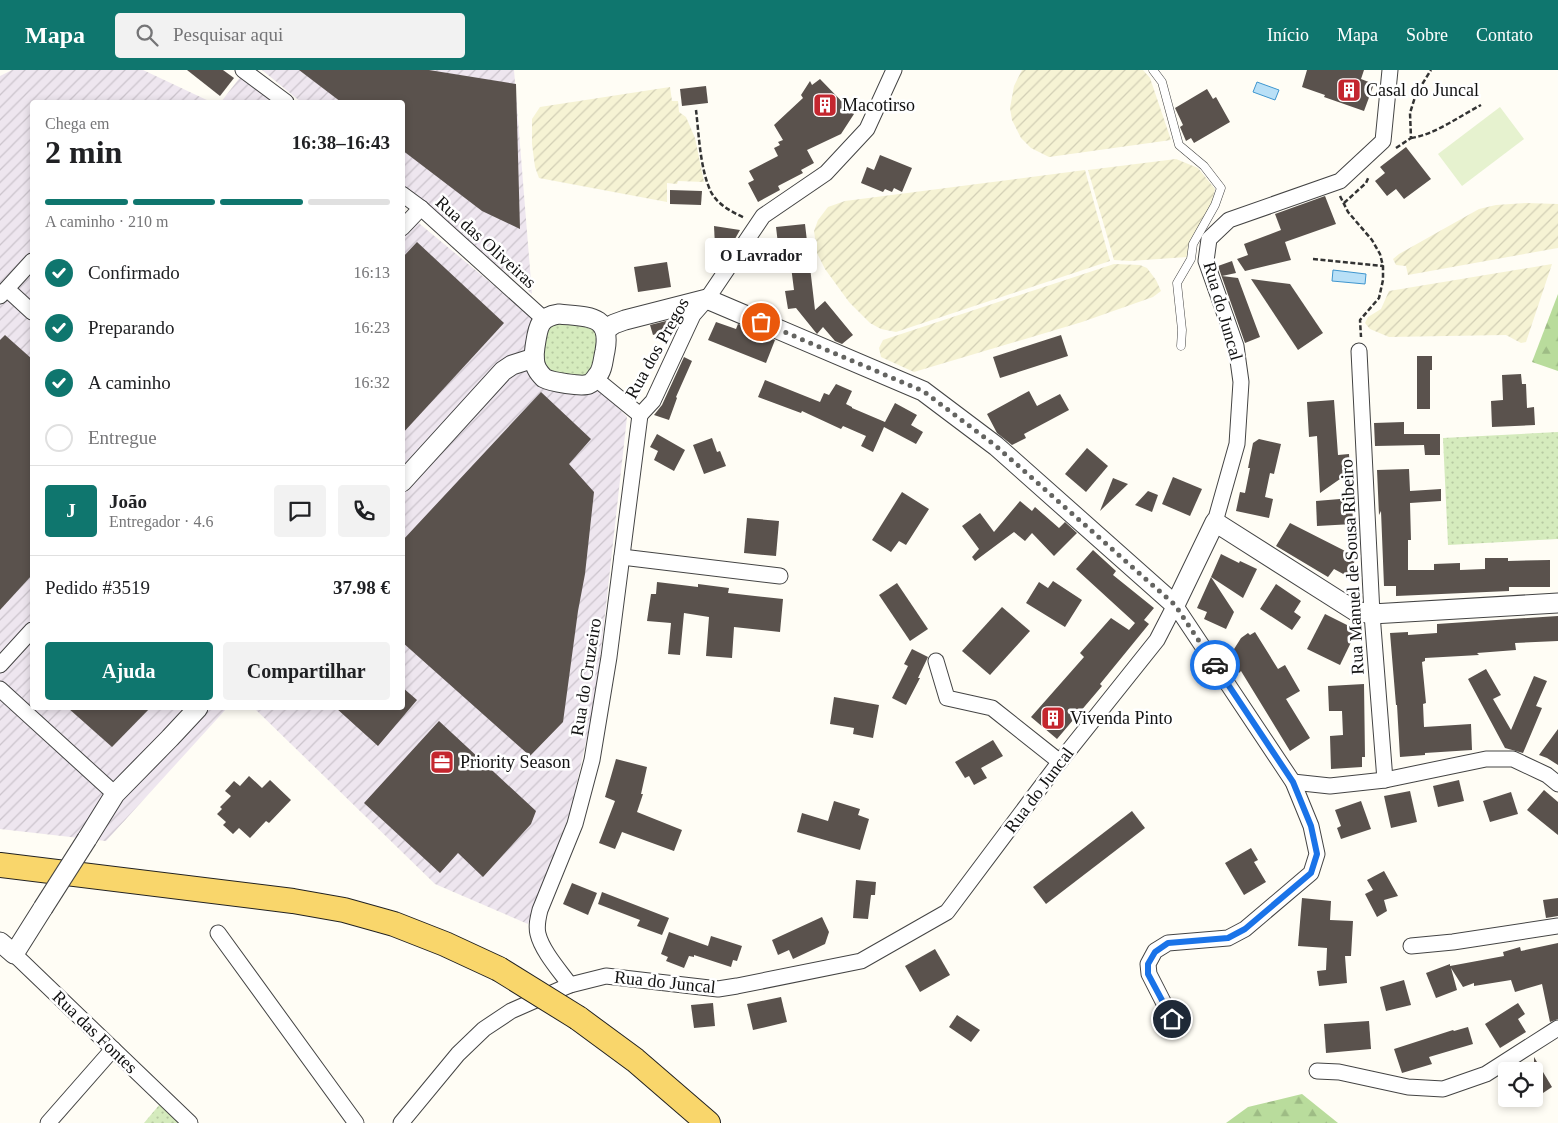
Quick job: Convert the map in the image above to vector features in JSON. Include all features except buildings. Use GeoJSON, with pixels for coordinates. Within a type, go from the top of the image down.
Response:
{"type":"FeatureCollection","features":[{"type":"Feature","properties":{"kind":"main road"},"geometry":{"type":"LineString","coordinates":[[0,865],[293,901],[344,910],[394,924],[437,940],[499,969],[578,1018],[635,1060],[702,1119]]}},
{"type":"Feature","properties":{"kind":"street"},"geometry":{"type":"LineString","coordinates":[[243,70],[283,100]]}},
{"type":"Feature","properties":{"kind":"street","name":"Rua dos Pregos"},"geometry":{"type":"LineString","coordinates":[[640,416],[653,401],[693,315],[707,299],[763,216],[826,173],[868,129],[894,70]]}},
{"type":"Feature","properties":{"kind":"street","name":"Rua do Juncal"},"geometry":{"type":"LineString","coordinates":[[401,1123],[458,1054],[484,1029],[511,1010],[570,985],[606,976],[718,989],[861,961],[947,912],[1060,762],[1157,640],[1215,522],[1237,444],[1241,382],[1236,346],[1206,261],[1209,239],[1228,220],[1340,181],[1382,141],[1390,70]]}},
{"type":"Feature","properties":{"kind":"street","name":"Rua das Oliveiras"},"geometry":{"type":"LineString","coordinates":[[405,196],[421,208],[544,319]]}},
{"type":"Feature","properties":{"kind":"street"},"geometry":{"type":"LineString","coordinates":[[405,225],[421,208]]}},
{"type":"Feature","properties":{"kind":"street"},"geometry":{"type":"LineString","coordinates":[[30,263],[3,292],[30,311]]}},
{"type":"Feature","properties":{"kind":"street"},"geometry":{"type":"LineString","coordinates":[[605,330],[625,320],[707,299],[923,391],[996,446],[1175,605],[1293,782],[1311,826],[1317,854],[1311,873],[1245,929],[1228,938],[1168,943],[1155,952],[1148,964],[1148,974],[1172,1019]]}},
{"type":"Feature","properties":{"kind":"street"},"geometry":{"type":"LineString","coordinates":[[559,314],[593,318],[605,330],[607,340],[601,372],[589,384],[579,386],[544,378],[536,369],[534,358],[538,328],[544,319],[551,315],[559,314]]}},
{"type":"Feature","properties":{"kind":"street","name":"Rua Manuel de Sousa Ribeiro"},"geometry":{"type":"LineString","coordinates":[[1359,351],[1372,614],[1385,780]]}},
{"type":"Feature","properties":{"kind":"street"},"geometry":{"type":"LineString","coordinates":[[405,479],[503,371],[512,365],[534,358]]}},
{"type":"Feature","properties":{"kind":"street"},"geometry":{"type":"LineString","coordinates":[[596,378],[640,416]]}},
{"type":"Feature","properties":{"kind":"street","name":"Rua do Cruzeiro"},"geometry":{"type":"LineString","coordinates":[[570,985],[542,944],[537,933],[537,920],[575,824],[592,760],[609,657],[640,416]]}},
{"type":"Feature","properties":{"kind":"street"},"geometry":{"type":"LineString","coordinates":[[1215,522],[1355,611],[1372,614],[1558,602]]}},
{"type":"Feature","properties":{"kind":"street"},"geometry":{"type":"LineString","coordinates":[[622,557],[780,576]]}},
{"type":"Feature","properties":{"kind":"street"},"geometry":{"type":"LineString","coordinates":[[0,665],[30,632]]}},
{"type":"Feature","properties":{"kind":"street"},"geometry":{"type":"LineString","coordinates":[[936,661],[947,698],[992,708],[1060,762]]}},
{"type":"Feature","properties":{"kind":"street"},"geometry":{"type":"LineString","coordinates":[[0,689],[115,794]]}},
{"type":"Feature","properties":{"kind":"street"},"geometry":{"type":"LineString","coordinates":[[7,948],[43,908],[115,794],[196,710]]}},
{"type":"Feature","properties":{"kind":"street"},"geometry":{"type":"LineString","coordinates":[[1293,782],[1330,786],[1385,780],[1486,759],[1513,759],[1547,775],[1558,784]]}},
{"type":"Feature","properties":{"kind":"street"},"geometry":{"type":"LineString","coordinates":[[1411,946],[1453,942],[1558,926]]}},
{"type":"Feature","properties":{"kind":"street"},"geometry":{"type":"LineString","coordinates":[[218,933],[356,1123]]}},
{"type":"Feature","properties":{"kind":"street","name":"Rua das Fontes"},"geometry":{"type":"LineString","coordinates":[[7,948],[190,1123]]}},
{"type":"Feature","properties":{"kind":"street"},"geometry":{"type":"LineString","coordinates":[[1317,1071],[1339,1072],[1408,1087],[1443,1089],[1486,1074],[1558,1028]]}},
{"type":"Feature","properties":{"kind":"street"},"geometry":{"type":"LineString","coordinates":[[48,1123],[113,1049]]}},
{"type":"Feature","properties":{"kind":"lane"},"geometry":{"type":"LineString","coordinates":[[1153,70],[1162,82],[1179,145],[1204,166],[1221,188],[1215,206],[1193,244],[1191,259],[1176,283],[1182,330],[1180,346]]}},
{"type":"Feature","properties":{"kind":"path"},"geometry":{"type":"LineString","coordinates":[[1411,138],[1432,132],[1481,105]]}},
{"type":"Feature","properties":{"kind":"path"},"geometry":{"type":"LineString","coordinates":[[696,110],[705,170],[712,192],[723,206],[758,223]]}},
{"type":"Feature","properties":{"kind":"path"},"geometry":{"type":"LineString","coordinates":[[1334,183],[1348,212],[1372,240],[1380,254],[1383,266],[1383,280],[1379,298],[1360,320],[1361,338],[1359,351]]}},
{"type":"Feature","properties":{"kind":"path"},"geometry":{"type":"LineString","coordinates":[[1313,259],[1383,266]]}},
{"type":"Feature","properties":{"kind":"shaded area"},"geometry":{"type":"Polygon","coordinates":[[[12,70],[143,70],[207,100],[30,100],[30,710],[225,710],[106,841],[0,829],[0,76],[12,70]]]}},
{"type":"Feature","properties":{"kind":"shaded area"},"geometry":{"type":"Polygon","coordinates":[[[262,70],[514,70],[532,294],[405,189],[405,100],[299,100],[262,70]]]}},
{"type":"Feature","properties":{"kind":"shaded area"},"geometry":{"type":"Polygon","coordinates":[[[1022,70],[1143,70],[1150,78],[1171,140],[1049,157],[1031,148],[1021,138],[1012,120],[1010,108],[1014,86],[1022,70]]]}},
{"type":"Feature","properties":{"kind":"shaded area"},"geometry":{"type":"Polygon","coordinates":[[[241,76],[271,100],[223,100],[241,76]]]}},
{"type":"Feature","properties":{"kind":"shaded area"},"geometry":{"type":"Polygon","coordinates":[[[670,87],[672,101],[678,101],[679,112],[686,117],[695,138],[704,182],[678,181],[677,184],[667,183],[667,202],[539,178],[535,167],[532,144],[532,119],[540,107],[670,87]]]}},
{"type":"Feature","properties":{"kind":"shaded area"},"geometry":{"type":"Polygon","coordinates":[[[1176,159],[1198,168],[1215,189],[1212,202],[1191,241],[1187,257],[1130,261],[1114,260],[1088,170],[1176,159]]]}},
{"type":"Feature","properties":{"kind":"shaded area"},"geometry":{"type":"Polygon","coordinates":[[[1085,170],[1110,261],[896,332],[881,329],[870,323],[849,302],[825,269],[817,253],[814,231],[818,220],[828,207],[845,201],[1085,170]]]}},
{"type":"Feature","properties":{"kind":"shaded area"},"geometry":{"type":"Polygon","coordinates":[[[1526,203],[1558,204],[1558,248],[1408,275],[1406,266],[1396,265],[1393,259],[1479,209],[1496,205],[1526,203]]]}},
{"type":"Feature","properties":{"kind":"shaded area"},"geometry":{"type":"Polygon","coordinates":[[[405,212],[526,312],[627,417],[596,696],[571,810],[528,924],[435,884],[256,710],[405,710],[405,212]]]}},
{"type":"Feature","properties":{"kind":"shaded area"},"geometry":{"type":"Polygon","coordinates":[[[1114,264],[1140,265],[1147,268],[1161,291],[1153,297],[1082,322],[914,372],[881,357],[879,348],[883,340],[1114,264]]]}},
{"type":"Feature","properties":{"kind":"shaded area"},"geometry":{"type":"Polygon","coordinates":[[[1552,264],[1526,342],[1521,343],[1506,335],[1389,337],[1370,329],[1365,323],[1368,317],[1381,309],[1389,291],[1552,264]]]}},
{"type":"Feature","properties":{"kind":"green space"},"geometry":{"type":"Polygon","coordinates":[[[1500,107],[1524,139],[1462,186],[1438,154],[1500,107]]]}},
{"type":"Feature","properties":{"kind":"green space"},"geometry":{"type":"Polygon","coordinates":[[[1558,294],[1558,371],[1532,362],[1558,294]]]}},
{"type":"Feature","properties":{"kind":"green space"},"geometry":{"type":"Polygon","coordinates":[[[554,323],[590,325],[595,331],[598,336],[597,354],[593,366],[587,375],[575,377],[548,370],[542,358],[545,331],[554,323]]]}},
{"type":"Feature","properties":{"kind":"green space"},"geometry":{"type":"Polygon","coordinates":[[[1558,432],[1558,539],[1448,545],[1443,438],[1558,432]]]}},
{"type":"Feature","properties":{"kind":"green space"},"geometry":{"type":"Polygon","coordinates":[[[1302,1094],[1338,1123],[1226,1123],[1248,1107],[1302,1094]]]}},
{"type":"Feature","properties":{"kind":"green space"},"geometry":{"type":"Polygon","coordinates":[[[160,1104],[180,1123],[144,1123],[160,1104]]]}},
{"type":"Feature","properties":{"kind":"water"},"geometry":{"type":"Polygon","coordinates":[[[1257,82],[1279,90],[1275,100],[1253,92],[1257,82]]]}},
{"type":"Feature","properties":{"kind":"water"},"geometry":{"type":"Polygon","coordinates":[[[1333,270],[1366,274],[1365,284],[1332,281],[1333,270]]]}},
{"type":"Feature","properties":{"kind":"way so far"},"geometry":{"type":"LineString","coordinates":[[761,322],[923,391],[996,446],[1175,605],[1215,665]]}},
{"type":"Feature","properties":{"kind":"place","name":"Casal do Juncal"},"geometry":{"type":"Point","coordinates":[1349,90]}},
{"type":"Feature","properties":{"kind":"place","name":"Macotirso"},"geometry":{"type":"Point","coordinates":[825,105]}},
{"type":"Feature","properties":{"kind":"place","name":"O Lavrador"},"geometry":{"type":"Point","coordinates":[761,322]}},
{"type":"Feature","properties":{"kind":"place","name":"Vivenda Pinto"},"geometry":{"type":"Point","coordinates":[1053,718]}},
{"type":"Feature","properties":{"kind":"place","name":"Priority Season"},"geometry":{"type":"Point","coordinates":[442,762]}},
{"type":"Feature","properties":{"kind":"route"},"geometry":{"type":"LineString","coordinates":[[1172,1019],[1148,974],[1148,964],[1155,952],[1168,943],[1228,938],[1245,929],[1311,873],[1317,854],[1311,826],[1293,782],[1215,665]]}}]}
